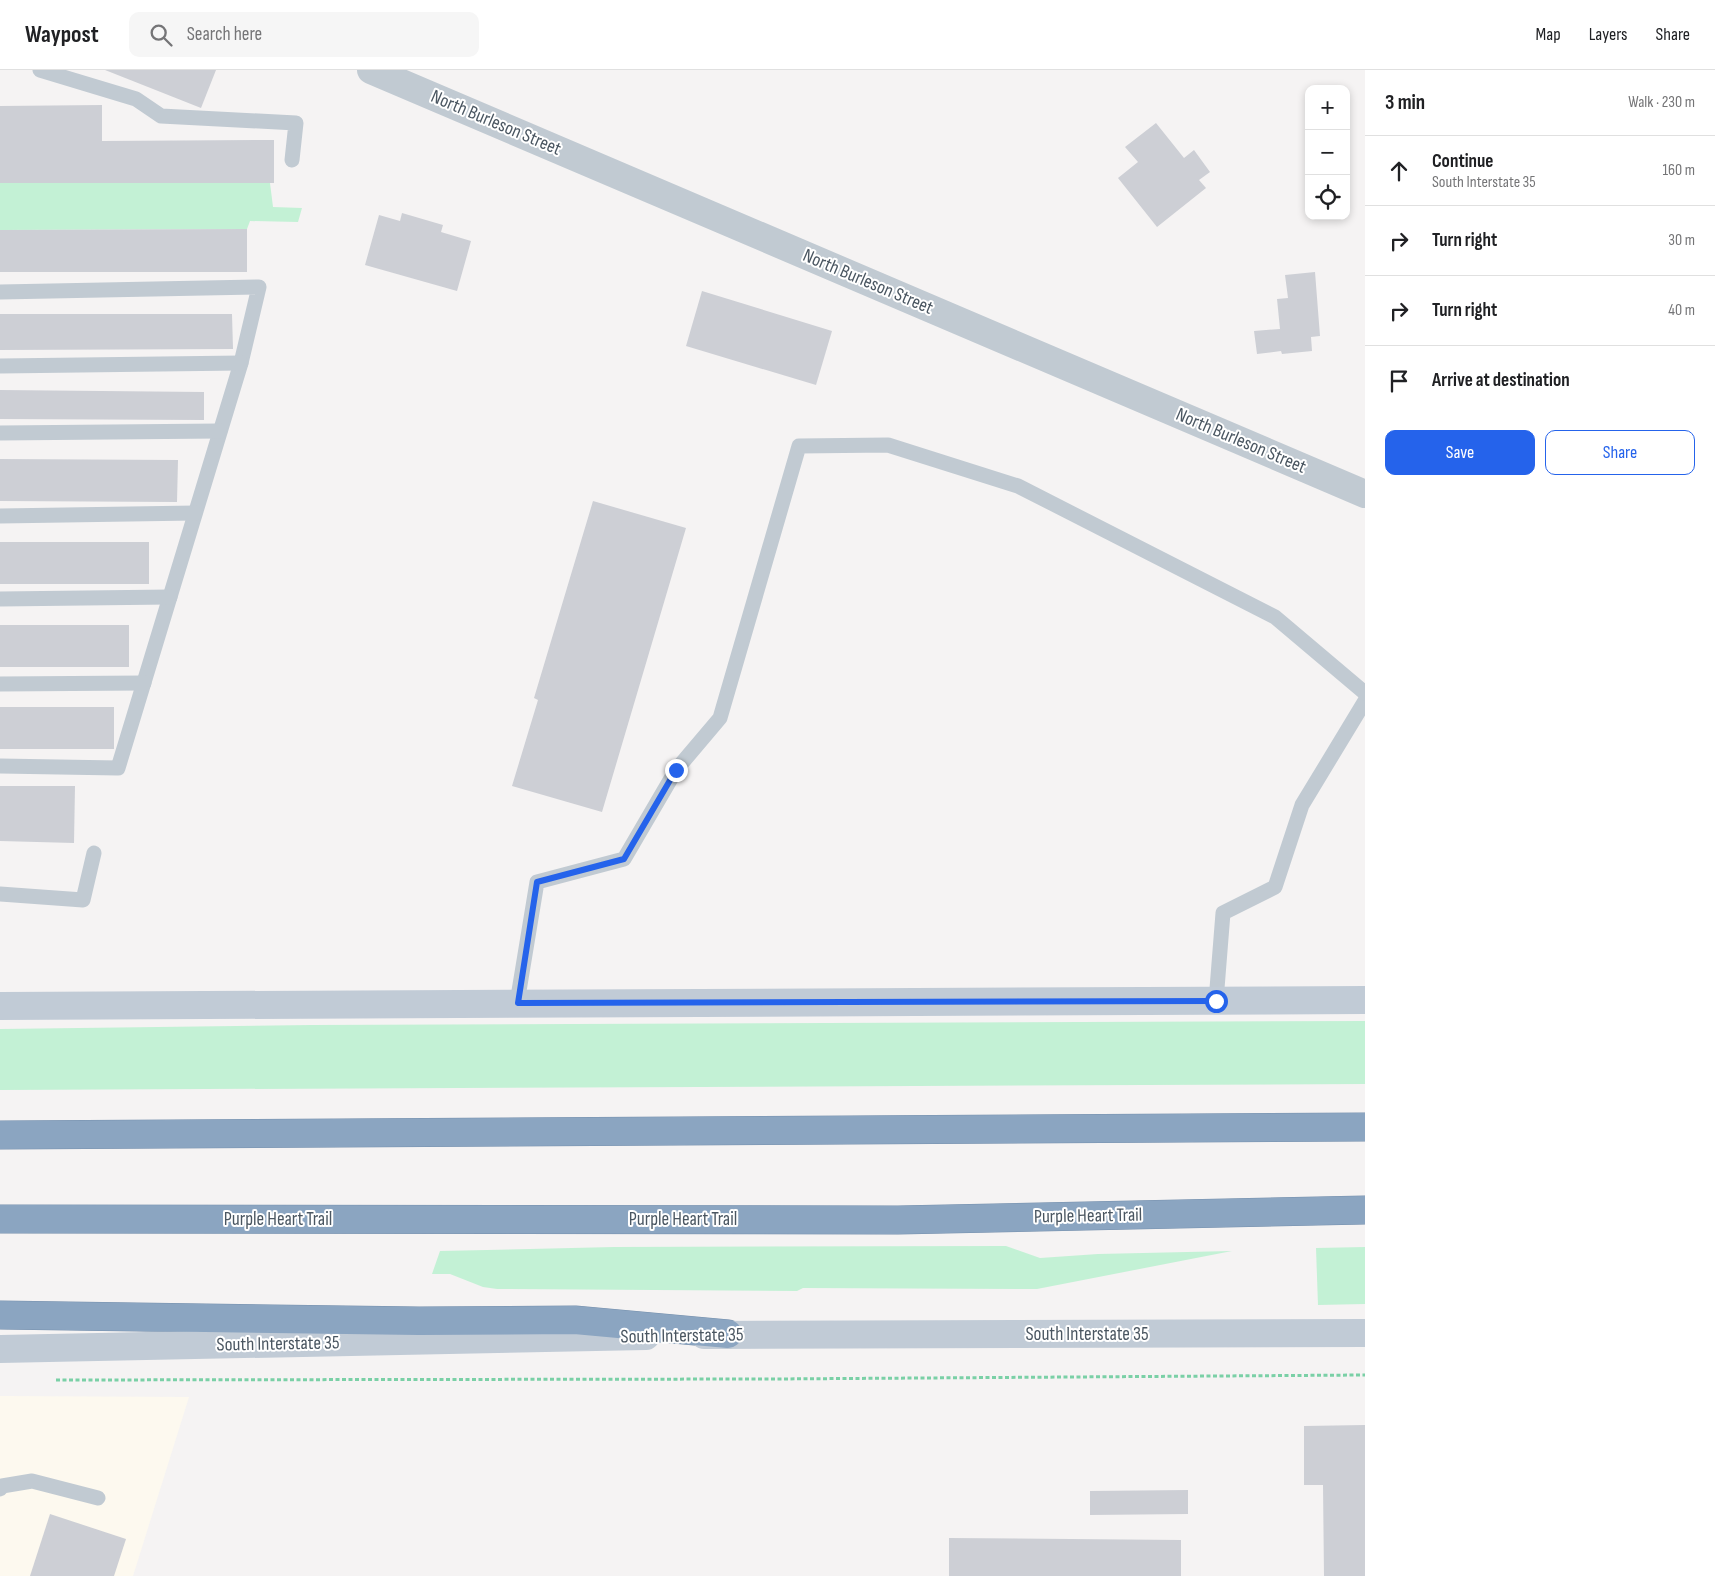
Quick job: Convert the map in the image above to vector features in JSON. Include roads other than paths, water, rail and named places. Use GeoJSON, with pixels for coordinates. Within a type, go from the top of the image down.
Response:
{"type":"FeatureCollection","features":[{"type":"Feature","properties":{"kind":"highway"},"geometry":{"type":"LineString","coordinates":[[0,1135],[1365,1126]]}},
{"type":"Feature","properties":{"kind":"highway","name":"Purple Heart Trail"},"geometry":{"type":"LineString","coordinates":[[0,1219],[898,1220],[1365,1210]]}},
{"type":"Feature","properties":{"kind":"highway"},"geometry":{"type":"LineString","coordinates":[[0,1315],[419,1321],[575,1320],[728,1334]]}},
{"type":"Feature","properties":{"kind":"main road"},"geometry":{"type":"LineString","coordinates":[[0,1006],[1365,1000]]}},
{"type":"Feature","properties":{"kind":"main road","name":"South Interstate 35"},"geometry":{"type":"LineString","coordinates":[[0,1349],[728,1334],[1365,1333]]}},
{"type":"Feature","properties":{"kind":"street","name":"North Burleson Street"},"geometry":{"type":"LineString","coordinates":[[371,70],[1365,494]]}},
{"type":"Feature","properties":{"kind":"lane"},"geometry":{"type":"LineString","coordinates":[[40,70],[136,99],[161,116],[296,123],[292,160]]}},
{"type":"Feature","properties":{"kind":"lane"},"geometry":{"type":"LineString","coordinates":[[0,292],[258,287],[241,363],[118,768],[0,766]]}},
{"type":"Feature","properties":{"kind":"lane"},"geometry":{"type":"LineString","coordinates":[[0,366],[241,363]]}},
{"type":"Feature","properties":{"kind":"lane"},"geometry":{"type":"LineString","coordinates":[[0,433],[220,431]]}},
{"type":"Feature","properties":{"kind":"lane"},"geometry":{"type":"LineString","coordinates":[[518,1003],[537,882],[624,859],[676,770],[720,718],[799,446],[888,445],[1018,486],[1274,617],[1365,693]]}},
{"type":"Feature","properties":{"kind":"lane"},"geometry":{"type":"LineString","coordinates":[[0,516],[195,513]]}},
{"type":"Feature","properties":{"kind":"lane"},"geometry":{"type":"LineString","coordinates":[[0,598],[170,597]]}},
{"type":"Feature","properties":{"kind":"lane"},"geometry":{"type":"LineString","coordinates":[[0,684],[144,683]]}},
{"type":"Feature","properties":{"kind":"lane"},"geometry":{"type":"LineString","coordinates":[[1216,1001],[1223,914],[1276,887],[1302,805],[1365,701]]}},
{"type":"Feature","properties":{"kind":"lane"},"geometry":{"type":"LineString","coordinates":[[0,894],[83,900],[94,853]]}},
{"type":"Feature","properties":{"kind":"lane"},"geometry":{"type":"LineString","coordinates":[[0,1489],[2,1486],[32,1480],[98,1498]]}}]}
